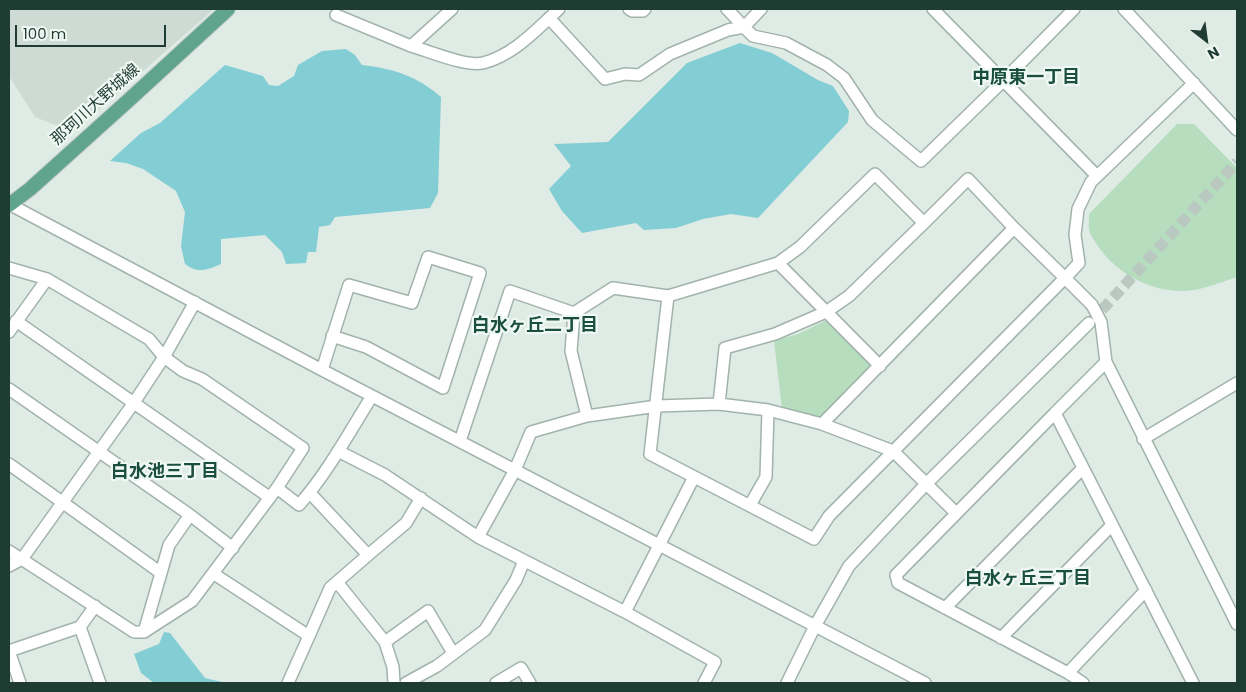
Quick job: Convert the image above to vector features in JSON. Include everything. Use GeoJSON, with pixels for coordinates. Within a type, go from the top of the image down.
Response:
{"type":"FeatureCollection","features":[{"type":"Feature","properties":{"kind":"main road","name":"那珂川大野城線"},"geometry":{"type":"LineString","coordinates":[[9,204],[30,189],[117,112],[228,9]]}},
{"type":"Feature","properties":{"kind":"street"},"geometry":{"type":"LineString","coordinates":[[411,46],[452,9]]}},
{"type":"Feature","properties":{"kind":"street"},"geometry":{"type":"LineString","coordinates":[[336,11],[411,46],[458,61],[482,63],[517,46],[559,9]]}},
{"type":"Feature","properties":{"kind":"street"},"geometry":{"type":"LineString","coordinates":[[629,9],[632,11],[643,11],[645,9]]}},
{"type":"Feature","properties":{"kind":"street"},"geometry":{"type":"LineString","coordinates":[[727,9],[753,36],[786,43],[827,65],[844,78],[872,120],[921,162],[1074,9]]}},
{"type":"Feature","properties":{"kind":"street"},"geometry":{"type":"LineString","coordinates":[[549,18],[605,79],[625,74],[640,75],[670,54],[728,30],[744,27],[761,9]]}},
{"type":"Feature","properties":{"kind":"street"},"geometry":{"type":"LineString","coordinates":[[933,9],[1097,176]]}},
{"type":"Feature","properties":{"kind":"street"},"geometry":{"type":"LineString","coordinates":[[1124,9],[1237,130]]}},
{"type":"Feature","properties":{"kind":"street"},"geometry":{"type":"LineString","coordinates":[[668,296],[657,406],[650,454],[814,539],[828,516],[1079,263],[1075,235],[1078,209],[1091,182],[1194,83]]}},
{"type":"Feature","properties":{"kind":"street"},"geometry":{"type":"LineString","coordinates":[[574,313],[613,288],[668,296],[778,263],[800,247],[875,174],[924,223]]}},
{"type":"Feature","properties":{"kind":"street"},"geometry":{"type":"LineString","coordinates":[[719,404],[725,348],[775,334],[826,312],[849,296],[968,179],[1014,228],[1092,305],[1101,322],[1106,362],[1237,624]]}},
{"type":"Feature","properties":{"kind":"street"},"geometry":{"type":"LineString","coordinates":[[9,204],[322,370],[921,682]]}},
{"type":"Feature","properties":{"kind":"street"},"geometry":{"type":"LineString","coordinates":[[822,424],[1014,228]]}},
{"type":"Feature","properties":{"kind":"street"},"geometry":{"type":"LineString","coordinates":[[322,370],[332,336],[349,285],[412,303],[428,257],[480,273],[443,388],[366,347],[332,336]]}},
{"type":"Feature","properties":{"kind":"street"},"geometry":{"type":"LineString","coordinates":[[778,263],[880,366]]}},
{"type":"Feature","properties":{"kind":"street"},"geometry":{"type":"LineString","coordinates":[[9,268],[47,279],[149,339],[164,357],[183,371],[202,379],[303,448],[277,488],[192,601],[144,632],[134,632],[9,551]]}},
{"type":"Feature","properties":{"kind":"street"},"geometry":{"type":"LineString","coordinates":[[9,332],[47,279]]}},
{"type":"Feature","properties":{"kind":"street"},"geometry":{"type":"LineString","coordinates":[[460,441],[510,291],[574,313]]}},
{"type":"Feature","properties":{"kind":"street"},"geometry":{"type":"LineString","coordinates":[[9,566],[22,559],[134,404],[164,357],[195,302]]}},
{"type":"Feature","properties":{"kind":"street"},"geometry":{"type":"LineString","coordinates":[[574,313],[571,351],[588,416]]}},
{"type":"Feature","properties":{"kind":"street"},"geometry":{"type":"LineString","coordinates":[[16,321],[269,498]]}},
{"type":"Feature","properties":{"kind":"street"},"geometry":{"type":"LineString","coordinates":[[787,683],[815,626],[849,566],[927,483],[1089,323]]}},
{"type":"Feature","properties":{"kind":"street"},"geometry":{"type":"LineString","coordinates":[[1083,683],[1068,673],[898,583],[896,575],[1106,362]]}},
{"type":"Feature","properties":{"kind":"street"},"geometry":{"type":"LineString","coordinates":[[1143,439],[1237,383]]}},
{"type":"Feature","properties":{"kind":"street"},"geometry":{"type":"LineString","coordinates":[[9,389],[190,515],[233,548]]}},
{"type":"Feature","properties":{"kind":"street"},"geometry":{"type":"LineString","coordinates":[[277,488],[299,505],[338,451],[372,396]]}},
{"type":"Feature","properties":{"kind":"street"},"geometry":{"type":"LineString","coordinates":[[478,537],[515,470],[531,432],[588,416],[657,406],[719,404],[768,410],[822,424],[893,451],[956,513]]}},
{"type":"Feature","properties":{"kind":"street"},"geometry":{"type":"LineString","coordinates":[[750,506],[766,477],[768,410]]}},
{"type":"Feature","properties":{"kind":"street"},"geometry":{"type":"LineString","coordinates":[[1055,412],[1194,683]]}},
{"type":"Feature","properties":{"kind":"street"},"geometry":{"type":"LineString","coordinates":[[338,451],[385,475],[478,537],[625,612],[715,662],[704,683]]}},
{"type":"Feature","properties":{"kind":"street"},"geometry":{"type":"LineString","coordinates":[[9,464],[161,574]]}},
{"type":"Feature","properties":{"kind":"street"},"geometry":{"type":"LineString","coordinates":[[945,608],[1083,468]]}},
{"type":"Feature","properties":{"kind":"street"},"geometry":{"type":"LineString","coordinates":[[625,612],[694,477]]}},
{"type":"Feature","properties":{"kind":"street"},"geometry":{"type":"LineString","coordinates":[[310,492],[368,555]]}},
{"type":"Feature","properties":{"kind":"street"},"geometry":{"type":"LineString","coordinates":[[288,683],[330,588],[406,523],[421,498]]}},
{"type":"Feature","properties":{"kind":"street"},"geometry":{"type":"LineString","coordinates":[[144,632],[169,545],[190,515]]}},
{"type":"Feature","properties":{"kind":"street"},"geometry":{"type":"LineString","coordinates":[[1001,638],[1112,525]]}},
{"type":"Feature","properties":{"kind":"street"},"geometry":{"type":"LineString","coordinates":[[406,683],[438,666],[485,630],[516,580],[524,561]]}},
{"type":"Feature","properties":{"kind":"street"},"geometry":{"type":"LineString","coordinates":[[214,574],[309,636]]}},
{"type":"Feature","properties":{"kind":"street"},"geometry":{"type":"LineString","coordinates":[[337,582],[385,642],[393,667],[394,683]]}},
{"type":"Feature","properties":{"kind":"street"},"geometry":{"type":"LineString","coordinates":[[1068,673],[1146,590]]}},
{"type":"Feature","properties":{"kind":"street"},"geometry":{"type":"LineString","coordinates":[[20,683],[9,651],[80,627],[95,606]]}},
{"type":"Feature","properties":{"kind":"street"},"geometry":{"type":"LineString","coordinates":[[385,642],[428,611],[453,653]]}},
{"type":"Feature","properties":{"kind":"street"},"geometry":{"type":"LineString","coordinates":[[80,627],[100,683]]}},
{"type":"Feature","properties":{"kind":"street"},"geometry":{"type":"LineString","coordinates":[[496,683],[521,668],[530,683]]}},
{"type":"Feature","properties":{"kind":"shaded area"},"geometry":{"type":"Polygon","coordinates":[[[9,9],[214,9],[73,132],[35,117],[9,76],[9,9]]]}},
{"type":"Feature","properties":{"kind":"green space"},"geometry":{"type":"Polygon","coordinates":[[[1177,124],[1194,124],[1237,168],[1237,277],[1188,291],[1156,287],[1132,278],[1103,253],[1089,231],[1089,214],[1177,124]]]}},
{"type":"Feature","properties":{"kind":"green space"},"geometry":{"type":"Polygon","coordinates":[[[827,320],[873,366],[820,418],[782,409],[774,341],[798,334],[827,320]]]}},
{"type":"Feature","properties":{"kind":"water"},"geometry":{"type":"Polygon","coordinates":[[[740,43],[772,53],[818,80],[833,86],[849,111],[848,122],[758,218],[731,214],[703,219],[676,228],[644,230],[636,223],[582,233],[562,211],[549,189],[571,166],[554,144],[608,142],[687,63],[740,43]]]}},
{"type":"Feature","properties":{"kind":"water"},"geometry":{"type":"Polygon","coordinates":[[[346,49],[355,55],[362,65],[404,74],[432,89],[441,97],[438,193],[430,208],[335,217],[330,225],[319,227],[316,252],[308,252],[306,263],[286,264],[282,252],[265,235],[221,239],[221,264],[211,268],[198,270],[185,264],[181,246],[185,212],[176,191],[143,169],[126,163],[110,161],[141,133],[160,123],[225,65],[263,76],[269,85],[278,86],[294,76],[298,65],[322,51],[346,49]]]}},
{"type":"Feature","properties":{"kind":"water"},"geometry":{"type":"Polygon","coordinates":[[[164,632],[170,633],[205,678],[226,683],[154,683],[141,673],[134,654],[159,644],[164,632]]]}},
{"type":"Feature","properties":{"kind":"tunnel"},"geometry":{"type":"LineString","coordinates":[[1091,322],[1237,162]]}},
{"type":"Feature","properties":{"kind":"district","name":"中原東一丁目"},"geometry":{"type":"Point","coordinates":[1026,78]}},
{"type":"Feature","properties":{"kind":"district","name":"白水ヶ丘二丁目"},"geometry":{"type":"Point","coordinates":[535,326]}},
{"type":"Feature","properties":{"kind":"district","name":"白水池三丁目"},"geometry":{"type":"Point","coordinates":[165,472]}},
{"type":"Feature","properties":{"kind":"district","name":"白水ヶ丘三丁目"},"geometry":{"type":"Point","coordinates":[1028,579]}}]}
